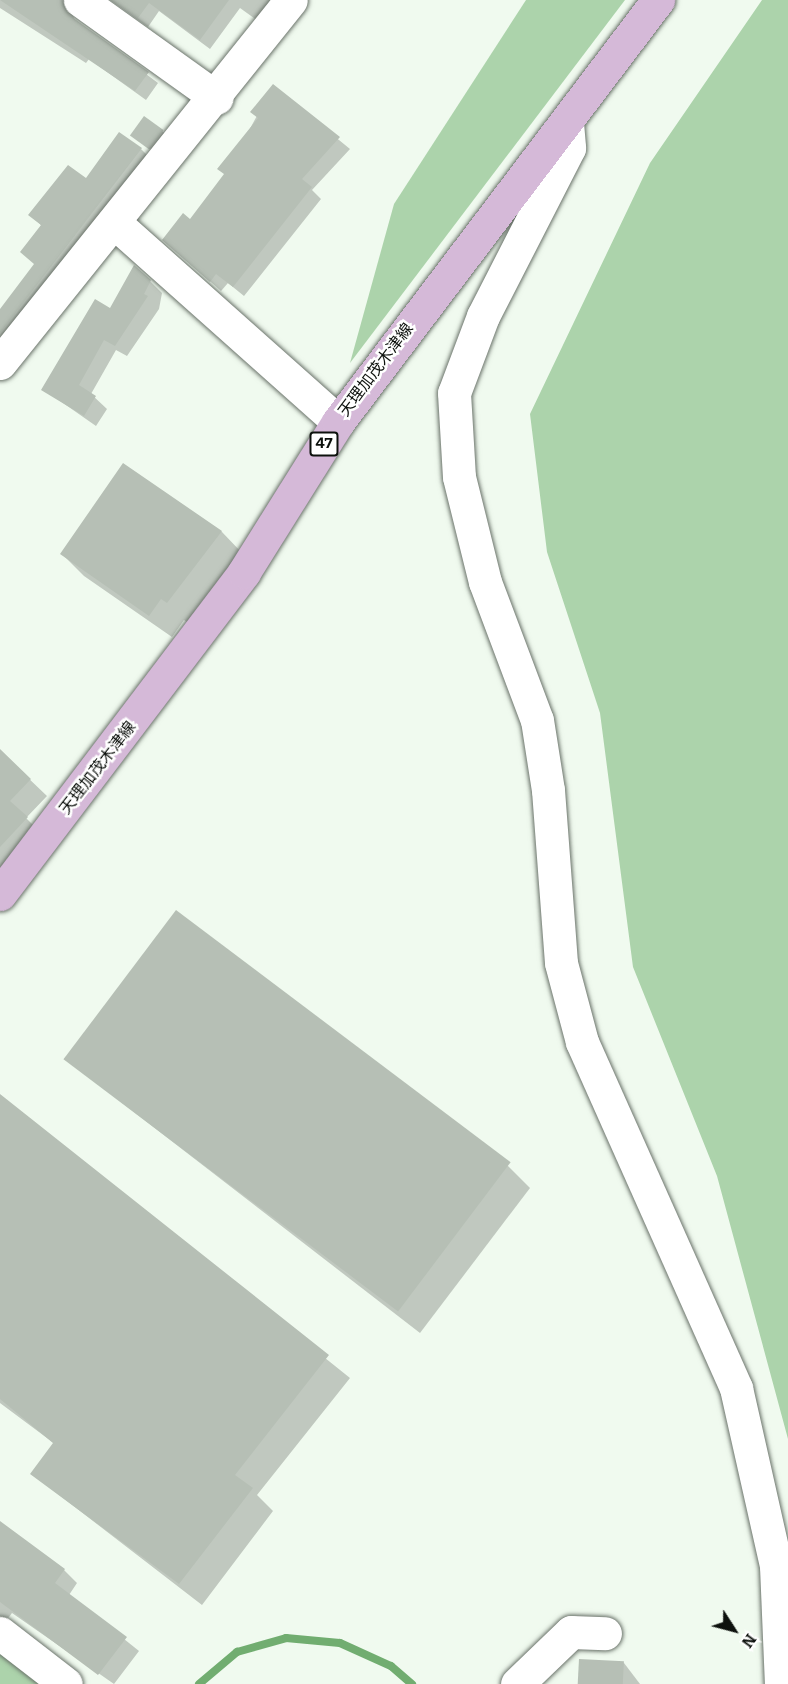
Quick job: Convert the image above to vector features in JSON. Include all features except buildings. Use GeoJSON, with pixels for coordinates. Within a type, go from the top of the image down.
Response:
{"type":"FeatureCollection","features":[{"type":"Feature","properties":{"kind":"main road","name":"天理加茂木津線"},"geometry":{"type":"LineString","coordinates":[[0,894],[244,572],[338,422],[524,172],[567,123],[658,0]]}},
{"type":"Feature","properties":{"kind":"street"},"geometry":{"type":"LineString","coordinates":[[80,0],[217,98]]}},
{"type":"Feature","properties":{"kind":"street"},"geometry":{"type":"LineString","coordinates":[[0,363],[217,98],[291,0]]}},
{"type":"Feature","properties":{"kind":"street"},"geometry":{"type":"LineString","coordinates":[[567,123],[569,148],[483,316],[454,393],[459,477],[481,571],[537,720],[548,790],[561,963],[582,1042],[736,1388],[776,1566],[781,1684]]}},
{"type":"Feature","properties":{"kind":"street"},"geometry":{"type":"LineString","coordinates":[[115,223],[338,422]]}},
{"type":"Feature","properties":{"kind":"street"},"geometry":{"type":"LineString","coordinates":[[517,1684],[571,1632],[605,1633]]}},
{"type":"Feature","properties":{"kind":"street"},"geometry":{"type":"LineString","coordinates":[[0,1633],[66,1684]]}},
{"type":"Feature","properties":{"kind":"green space"},"geometry":{"type":"Polygon","coordinates":[[[526,0],[625,0],[350,363],[394,204],[526,0]]]}},
{"type":"Feature","properties":{"kind":"green space"},"geometry":{"type":"Polygon","coordinates":[[[762,0],[788,0],[788,1439],[717,1176],[633,967],[600,713],[547,552],[530,414],[650,163],[762,0]]]}},
{"type":"Feature","properties":{"kind":"green space"},"geometry":{"type":"Polygon","coordinates":[[[0,1649],[44,1684],[0,1684],[0,1649]]]}},
{"type":"Feature","properties":{"kind":"waterway"},"geometry":{"type":"LineString","coordinates":[[199,1684],[237,1652],[286,1638],[340,1643],[391,1666],[412,1684]]}}]}
